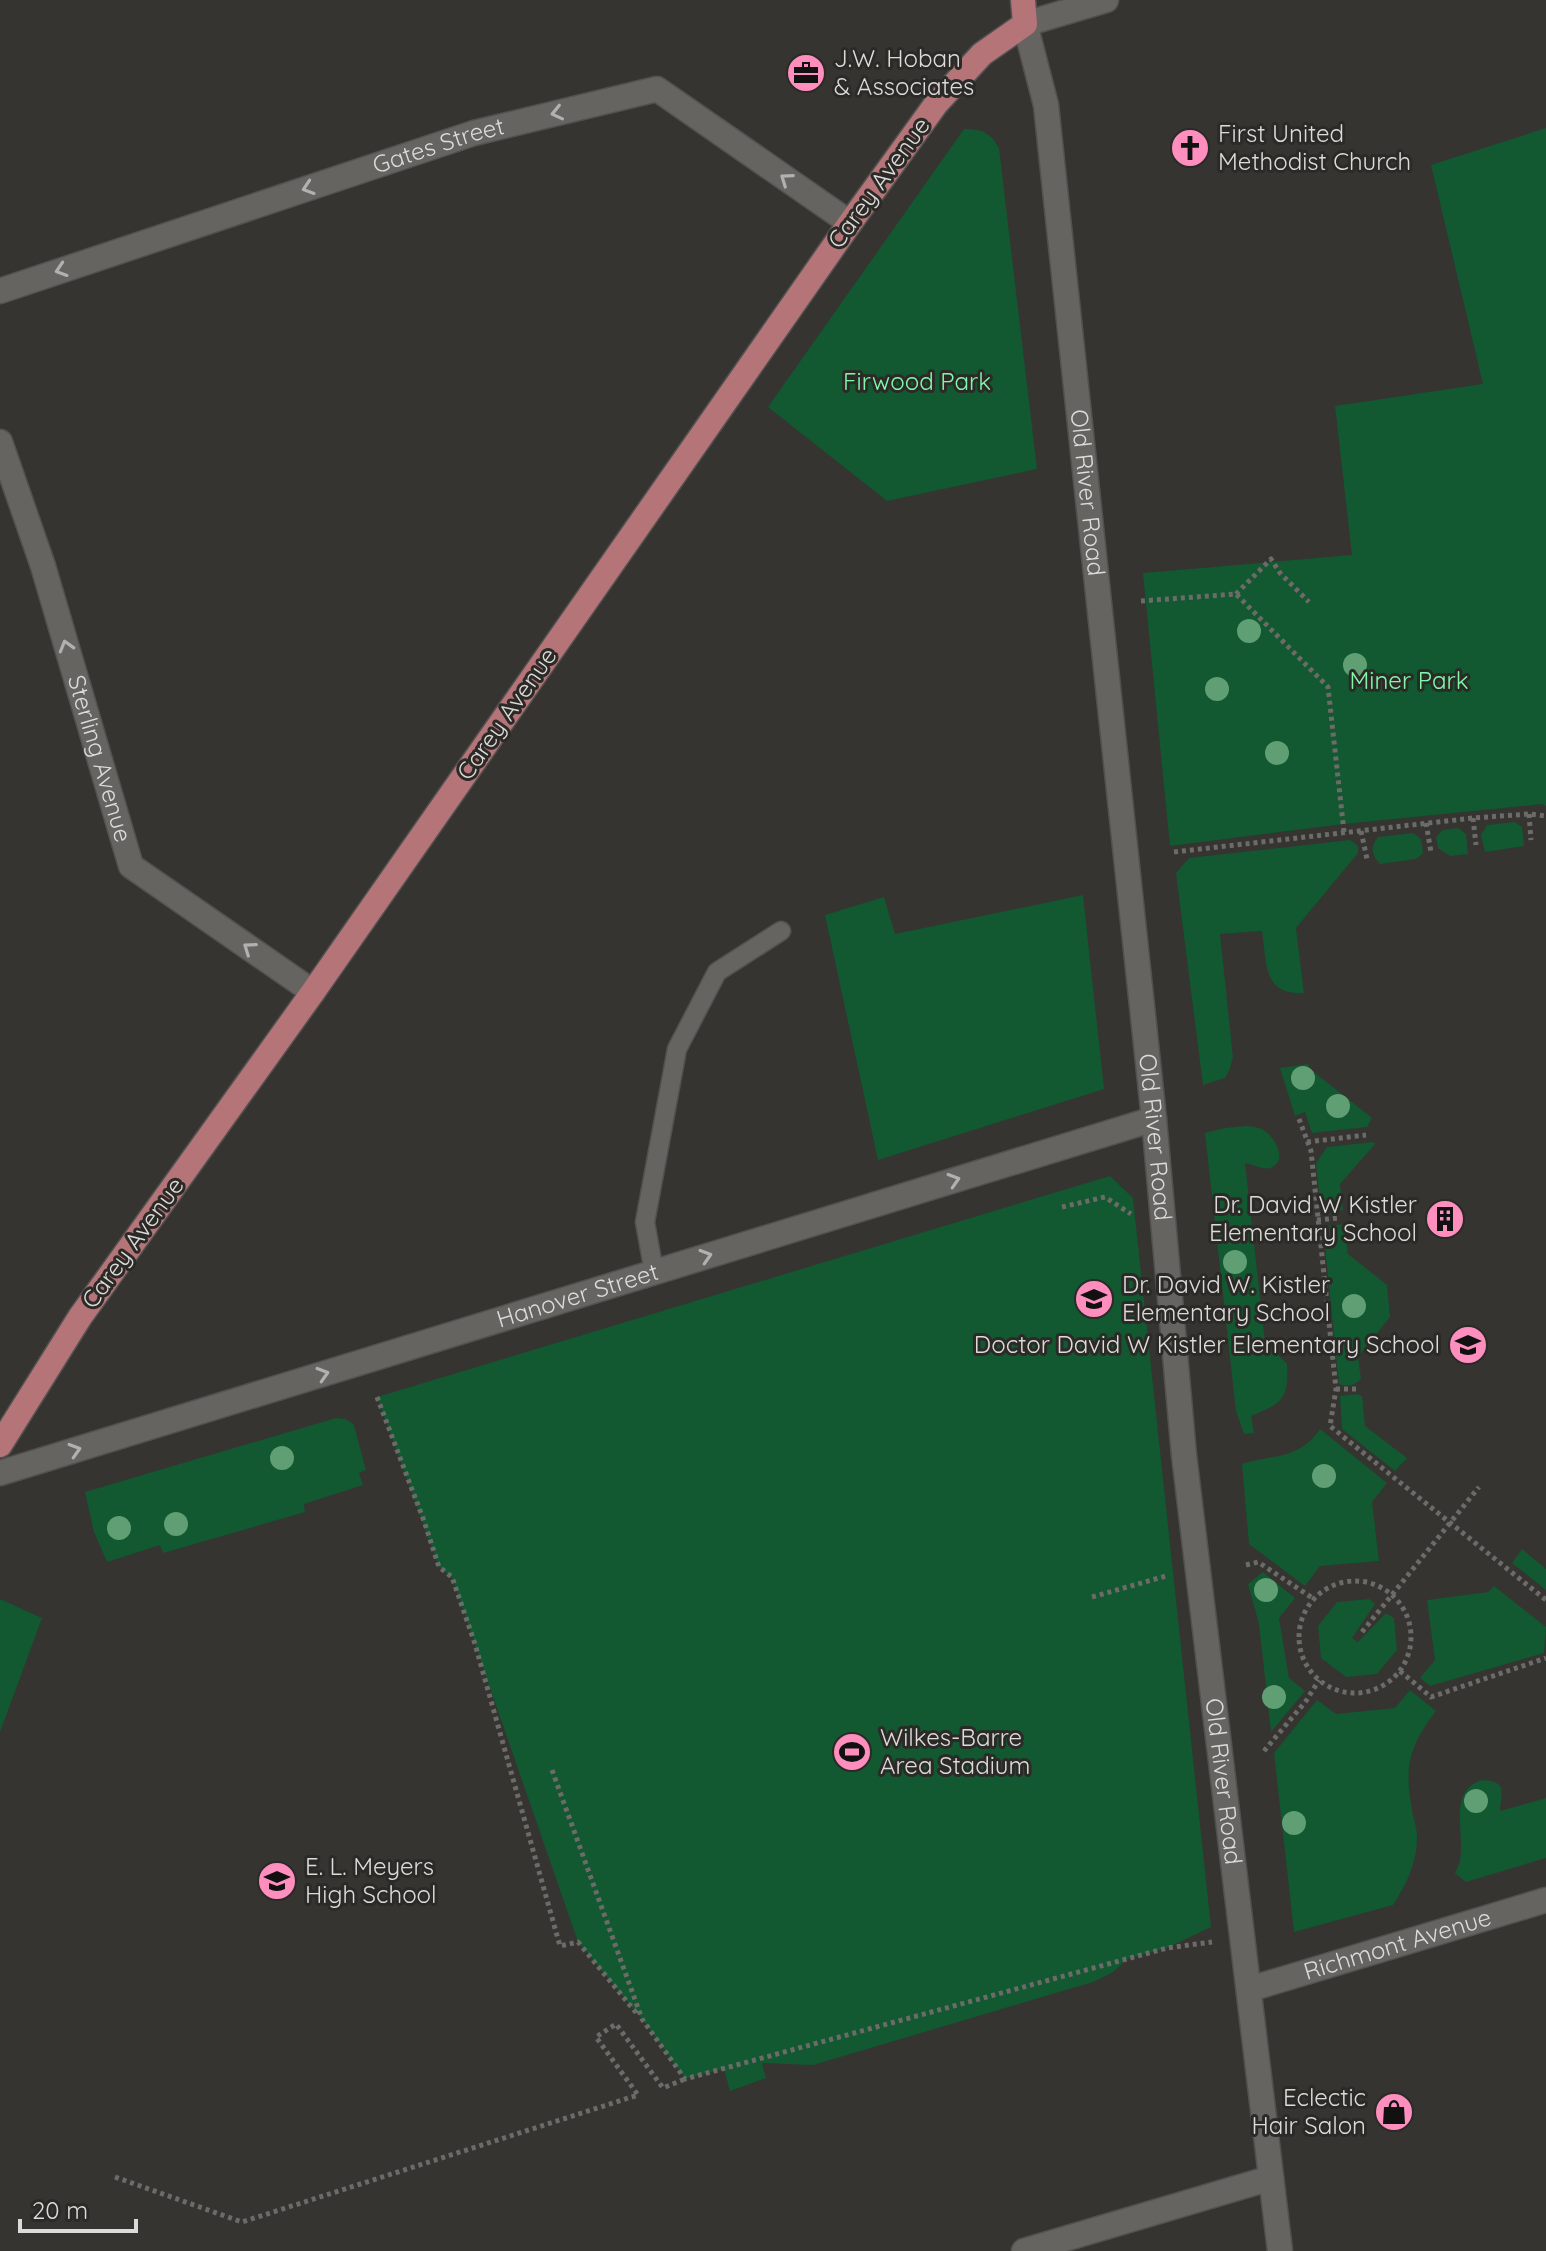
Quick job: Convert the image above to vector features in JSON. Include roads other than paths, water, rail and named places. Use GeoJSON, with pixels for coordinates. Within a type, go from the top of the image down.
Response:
{"type":"FeatureCollection","features":[{"type":"Feature","properties":{"kind":"main road","name":"Carey Avenue"},"geometry":{"type":"LineString","coordinates":[[0,1445],[80,1317],[313,992],[850,223],[936,104],[1024,12]]}},
{"type":"Feature","properties":{"kind":"street"},"geometry":{"type":"LineString","coordinates":[[1024,12],[1106,0]]}},
{"type":"Feature","properties":{"kind":"street","name":"Old River Road"},"geometry":{"type":"LineString","coordinates":[[1024,12],[1046,105],[1154,1119],[1184,1455],[1280,2251]]}},
{"type":"Feature","properties":{"kind":"street","name":"Gates Street"},"geometry":{"type":"LineString","coordinates":[[0,291],[474,133],[657,89],[850,223]]}},
{"type":"Feature","properties":{"kind":"street","name":"Sterling Avenue"},"geometry":{"type":"LineString","coordinates":[[0,442],[43,566],[131,866],[313,992]]}},
{"type":"Feature","properties":{"kind":"street","name":"Hanover Street"},"geometry":{"type":"LineString","coordinates":[[0,1473],[1154,1119]]}},
{"type":"Feature","properties":{"kind":"street","name":"Richmont Avenue"},"geometry":{"type":"LineString","coordinates":[[1250,1989],[1546,1900]]}},
{"type":"Feature","properties":{"kind":"street"},"geometry":{"type":"LineString","coordinates":[[1024,2251],[1271,2178]]}},
{"type":"Feature","properties":{"kind":"lane"},"geometry":{"type":"LineString","coordinates":[[654,1272],[645,1222],[677,1049],[717,972],[781,931]]}},
{"type":"Feature","properties":{"kind":"place","name":"J.W. Hoban & Associates"},"geometry":{"type":"Point","coordinates":[806,73]}},
{"type":"Feature","properties":{"kind":"place","name":"First United Methodist Church"},"geometry":{"type":"Point","coordinates":[1190,148]}},
{"type":"Feature","properties":{"kind":"place","name":"Dr. David W Kistler Elementary School"},"geometry":{"type":"Point","coordinates":[1445,1219]}},
{"type":"Feature","properties":{"kind":"place","name":"Dr. David W. Kistler Elementary School"},"geometry":{"type":"Point","coordinates":[1094,1299]}},
{"type":"Feature","properties":{"kind":"place","name":"Doctor David W Kistler Elementary School"},"geometry":{"type":"Point","coordinates":[1468,1345]}},
{"type":"Feature","properties":{"kind":"place","name":"Wilkes-Barre Area Stadium"},"geometry":{"type":"Point","coordinates":[852,1752]}},
{"type":"Feature","properties":{"kind":"place","name":"E. L. Meyers High School"},"geometry":{"type":"Point","coordinates":[277,1881]}},
{"type":"Feature","properties":{"kind":"place","name":"Eclectic Hair Salon"},"geometry":{"type":"Point","coordinates":[1394,2112]}},
{"type":"Feature","properties":{"kind":"park label","name":"Firwood Park"},"geometry":{"type":"Point","coordinates":[917,382]}},
{"type":"Feature","properties":{"kind":"park label","name":"Miner Park"},"geometry":{"type":"Point","coordinates":[1409,681]}}]}
